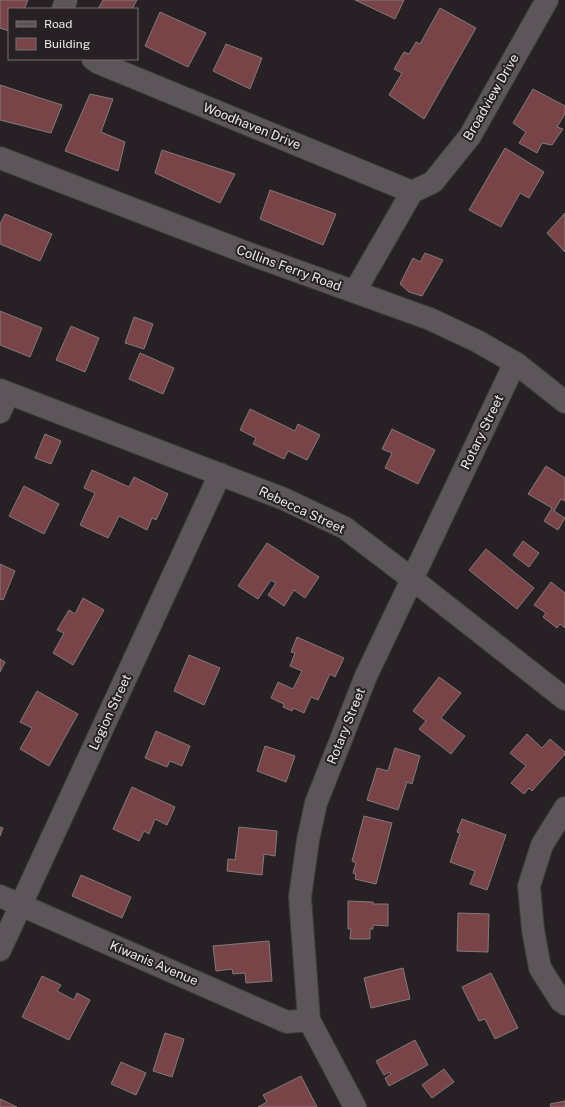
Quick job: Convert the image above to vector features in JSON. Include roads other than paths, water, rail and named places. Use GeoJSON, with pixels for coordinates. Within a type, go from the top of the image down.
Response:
{"type":"FeatureCollection","features":[{"type":"Feature","properties":{"kind":"street","name":"Broadview Drive"},"geometry":{"type":"LineString","coordinates":[[412,192],[433,182],[470,136],[539,3]]}},
{"type":"Feature","properties":{"kind":"street","name":"Woodhaven Drive"},"geometry":{"type":"LineString","coordinates":[[95,60],[412,192]]}},
{"type":"Feature","properties":{"kind":"street","name":"Collins Ferry Road"},"geometry":{"type":"LineString","coordinates":[[0,158],[250,254],[430,319],[515,363],[565,402]]}},
{"type":"Feature","properties":{"kind":"street"},"geometry":{"type":"LineString","coordinates":[[355,292],[412,192]]}},
{"type":"Feature","properties":{"kind":"street","name":"Rotary Street"},"geometry":{"type":"LineString","coordinates":[[355,1107],[309,1020],[300,897],[308,840],[316,803],[366,676],[515,363]]}},
{"type":"Feature","properties":{"kind":"street","name":"Rebecca Street"},"geometry":{"type":"LineString","coordinates":[[3,398],[220,474],[284,499],[345,528],[412,578],[565,699]]}},
{"type":"Feature","properties":{"kind":"street","name":"Legion Street"},"geometry":{"type":"LineString","coordinates":[[0,950],[220,474]]}},
{"type":"Feature","properties":{"kind":"street"},"geometry":{"type":"LineString","coordinates":[[565,808],[542,844],[529,886],[533,930],[540,968],[561,1001],[565,1004]]}},
{"type":"Feature","properties":{"kind":"street","name":"Kiwanis Avenue"},"geometry":{"type":"LineString","coordinates":[[0,896],[287,1022],[309,1020]]}}]}
